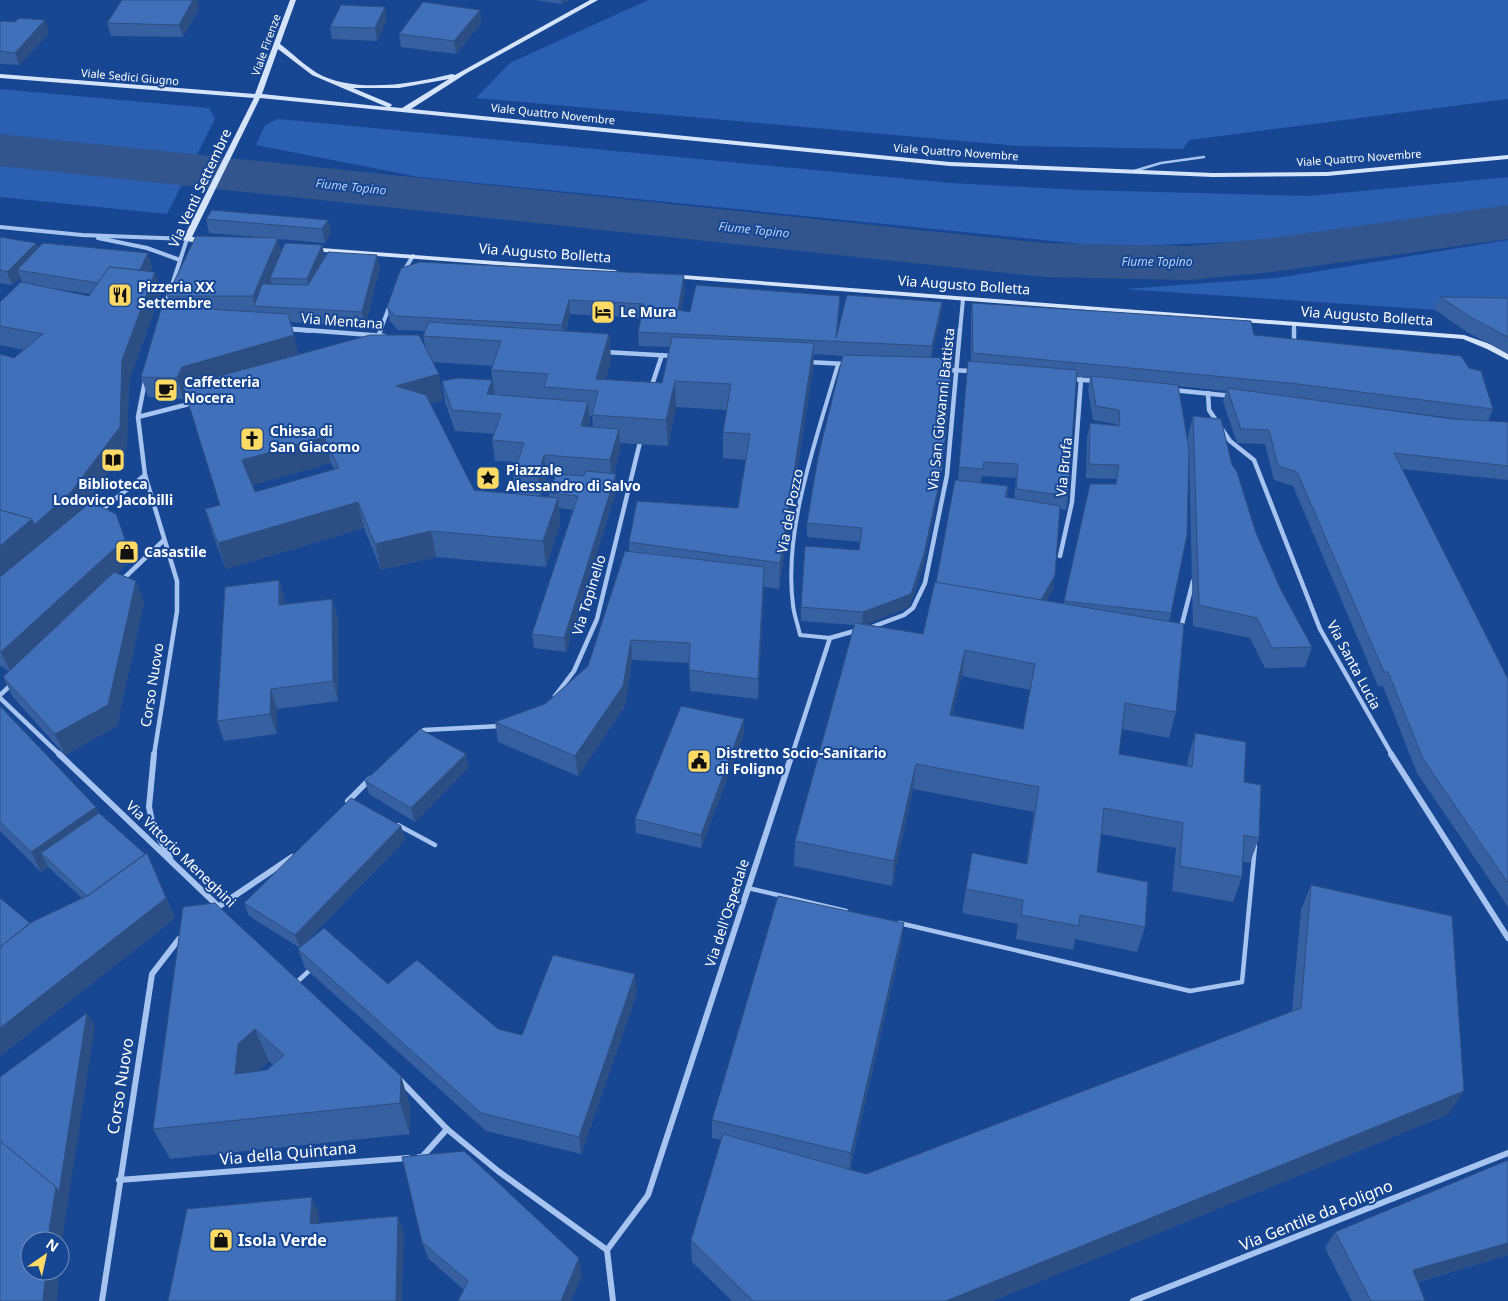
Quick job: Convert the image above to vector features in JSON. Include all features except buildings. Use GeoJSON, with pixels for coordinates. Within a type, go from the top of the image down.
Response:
{"type":"FeatureCollection","features":[{"type":"Feature","properties":{"kind":"main road","name":"Viale Firenze"},"geometry":{"type":"LineString","coordinates":[[258,96],[293,0]]}},
{"type":"Feature","properties":{"kind":"main road"},"geometry":{"type":"LineString","coordinates":[[404,110],[465,72],[595,0]]}},
{"type":"Feature","properties":{"kind":"main road","name":"Viale Quattro Novembre"},"geometry":{"type":"LineString","coordinates":[[276,44],[314,74],[334,84],[404,110]]}},
{"type":"Feature","properties":{"kind":"main road"},"geometry":{"type":"LineString","coordinates":[[334,84],[395,88],[425,83],[465,72]]}},
{"type":"Feature","properties":{"kind":"main road","name":"Viale Sedici Giugno"},"geometry":{"type":"LineString","coordinates":[[0,76],[258,96]]}},
{"type":"Feature","properties":{"kind":"main road","name":"Viale Quattro Novembre"},"geometry":{"type":"LineString","coordinates":[[258,96],[950,164],[1213,175],[1326,174],[1508,157]]}},
{"type":"Feature","properties":{"kind":"main road","name":"Via Venti Settembre"},"geometry":{"type":"LineString","coordinates":[[187,239],[258,96]]}},
{"type":"Feature","properties":{"kind":"main road"},"geometry":{"type":"LineString","coordinates":[[187,239],[215,241]]}},
{"type":"Feature","properties":{"kind":"main road","name":"Via Augusto Bolletta"},"geometry":{"type":"LineString","coordinates":[[300,248],[629,273]]}},
{"type":"Feature","properties":{"kind":"main road","name":"Via Augusto Bolletta"},"geometry":{"type":"LineString","coordinates":[[659,275],[1464,337],[1490,347],[1508,357]]}},
{"type":"Feature","properties":{"kind":"street"},"geometry":{"type":"LineString","coordinates":[[0,227],[82,235],[187,239]]}},
{"type":"Feature","properties":{"kind":"street"},"geometry":{"type":"LineString","coordinates":[[82,235],[147,248],[180,260]]}},
{"type":"Feature","properties":{"kind":"street","name":"Via Venti Settembre"},"geometry":{"type":"LineString","coordinates":[[161,320],[187,239]]}},
{"type":"Feature","properties":{"kind":"street"},"geometry":{"type":"LineString","coordinates":[[399,279],[413,256]]}},
{"type":"Feature","properties":{"kind":"street"},"geometry":{"type":"LineString","coordinates":[[375,341],[379,335],[392,298]]}},
{"type":"Feature","properties":{"kind":"street","name":"Via San Giovanni Battista"},"geometry":{"type":"LineString","coordinates":[[830,638],[904,615],[913,608],[920,596],[925,583],[947,475],[958,371],[963,298]]}},
{"type":"Feature","properties":{"kind":"street"},"geometry":{"type":"LineString","coordinates":[[1294,324],[1295,355]]}},
{"type":"Feature","properties":{"kind":"street","name":"Via Mentana"},"geometry":{"type":"LineString","coordinates":[[280,328],[389,336]]}},
{"type":"Feature","properties":{"kind":"street"},"geometry":{"type":"LineString","coordinates":[[604,352],[682,356]]}},
{"type":"Feature","properties":{"kind":"street"},"geometry":{"type":"LineString","coordinates":[[650,392],[662,355]]}},
{"type":"Feature","properties":{"kind":"street"},"geometry":{"type":"LineString","coordinates":[[799,362],[856,365]]}},
{"type":"Feature","properties":{"kind":"street"},"geometry":{"type":"LineString","coordinates":[[940,370],[984,372]]}},
{"type":"Feature","properties":{"kind":"street"},"geometry":{"type":"LineString","coordinates":[[114,586],[164,540],[145,475],[138,417],[146,374]]}},
{"type":"Feature","properties":{"kind":"street"},"geometry":{"type":"LineString","coordinates":[[1062,378],[1101,382]]}},
{"type":"Feature","properties":{"kind":"street","name":"Via Brufa"},"geometry":{"type":"LineString","coordinates":[[1060,556],[1072,502],[1081,379]]}},
{"type":"Feature","properties":{"kind":"street"},"geometry":{"type":"LineString","coordinates":[[1169,389],[1242,398]]}},
{"type":"Feature","properties":{"kind":"street"},"geometry":{"type":"LineString","coordinates":[[1205,415],[1209,410],[1208,393]]}},
{"type":"Feature","properties":{"kind":"street"},"geometry":{"type":"LineString","coordinates":[[138,417],[202,401]]}},
{"type":"Feature","properties":{"kind":"street","name":"Via Santa Lucia"},"geometry":{"type":"LineString","coordinates":[[1209,410],[1230,441],[1254,460],[1320,629],[1379,736],[1508,938]]}},
{"type":"Feature","properties":{"kind":"street","name":"Via Topinello"},"geometry":{"type":"LineString","coordinates":[[550,701],[574,671],[597,619],[642,429]]}},
{"type":"Feature","properties":{"kind":"street"},"geometry":{"type":"LineString","coordinates":[[94,516],[145,475]]}},
{"type":"Feature","properties":{"kind":"street","name":"Corso Nuovo"},"geometry":{"type":"LineString","coordinates":[[164,540],[177,581],[177,611],[152,766],[149,807],[153,826],[172,862]]}},
{"type":"Feature","properties":{"kind":"street"},"geometry":{"type":"LineString","coordinates":[[1181,628],[1194,570]]}},
{"type":"Feature","properties":{"kind":"street","name":"Via dell'Ospedale"},"geometry":{"type":"LineString","coordinates":[[607,1250],[648,1196],[830,638]]}},
{"type":"Feature","properties":{"kind":"street"},"geometry":{"type":"LineString","coordinates":[[0,696],[14,681]]}},
{"type":"Feature","properties":{"kind":"street","name":"Via Vittorio Meneghini"},"geometry":{"type":"LineString","coordinates":[[0,696],[221,909],[295,855]]}},
{"type":"Feature","properties":{"kind":"street"},"geometry":{"type":"LineString","coordinates":[[410,739],[424,730],[478,728],[510,724]]}},
{"type":"Feature","properties":{"kind":"street"},"geometry":{"type":"LineString","coordinates":[[344,806],[376,774]]}},
{"type":"Feature","properties":{"kind":"street","name":"Corso Nuovo"},"geometry":{"type":"LineString","coordinates":[[102,1301],[152,974],[179,939],[195,931]]}},
{"type":"Feature","properties":{"kind":"street"},"geometry":{"type":"LineString","coordinates":[[290,976],[304,989]]}},
{"type":"Feature","properties":{"kind":"street"},"geometry":{"type":"LineString","coordinates":[[389,1070],[447,1129],[498,1171],[607,1250],[613,1301]]}},
{"type":"Feature","properties":{"kind":"street","name":"Via della Quintana"},"geometry":{"type":"LineString","coordinates":[[119,1180],[422,1157],[447,1129]]}},
{"type":"Feature","properties":{"kind":"street","name":"Via Gentile da Foligno"},"geometry":{"type":"LineString","coordinates":[[1133,1301],[1508,1153]]}},
{"type":"Feature","properties":{"kind":"lane"},"geometry":{"type":"LineString","coordinates":[[1129,172],[1161,163],[1204,157]]}},
{"type":"Feature","properties":{"kind":"lane","name":"Via del Pozzo"},"geometry":{"type":"LineString","coordinates":[[830,638],[800,634],[795,621],[792,556],[800,510],[838,364]]}},
{"type":"Feature","properties":{"kind":"lane"},"geometry":{"type":"LineString","coordinates":[[350,799],[359,803]]}},
{"type":"Feature","properties":{"kind":"lane"},"geometry":{"type":"LineString","coordinates":[[392,822],[435,845]]}},
{"type":"Feature","properties":{"kind":"lane"},"geometry":{"type":"LineString","coordinates":[[892,921],[1190,991],[1242,982],[1256,840]]}},
{"type":"Feature","properties":{"kind":"lane"},"geometry":{"type":"LineString","coordinates":[[748,888],[854,912]]}},
{"type":"Feature","properties":{"kind":"lane"},"geometry":{"type":"LineString","coordinates":[[298,982],[316,964]]}},
{"type":"Feature","properties":{"kind":"shaded area"},"geometry":{"type":"Polygon","coordinates":[[[648,0],[1508,0],[1508,99],[1189,140],[1183,149],[1019,146],[476,98],[510,63],[648,0]]]}},
{"type":"Feature","properties":{"kind":"shaded area"},"geometry":{"type":"Polygon","coordinates":[[[0,89],[209,108],[215,119],[167,214],[0,197],[0,89]]]}},
{"type":"Feature","properties":{"kind":"shaded area"},"geometry":{"type":"Polygon","coordinates":[[[278,119],[951,183],[1078,190],[1309,196],[1508,177],[1508,208],[1278,240],[1112,247],[419,177],[256,145],[265,125],[278,119]]]}},
{"type":"Feature","properties":{"kind":"shaded area"},"geometry":{"type":"Polygon","coordinates":[[[1508,240],[1508,312],[1435,310],[1125,289],[1277,278],[1508,240]]]}},
{"type":"Feature","properties":{"kind":"waterway","name":"Fiume Topino"},"geometry":{"type":"LineString","coordinates":[[0,150],[689,221],[1045,260],[1189,263],[1272,255],[1508,222]]}},
{"type":"Feature","properties":{"kind":"place","name":"Pizzeria XX Settembre"},"geometry":{"type":"Point","coordinates":[120,295]}},
{"type":"Feature","properties":{"kind":"place","name":"Le Mura"},"geometry":{"type":"Point","coordinates":[603,312]}},
{"type":"Feature","properties":{"kind":"place","name":"Caffetteria Nocera"},"geometry":{"type":"Point","coordinates":[166,390]}},
{"type":"Feature","properties":{"kind":"place","name":"Chiesa di San Giacomo"},"geometry":{"type":"Point","coordinates":[252,439]}},
{"type":"Feature","properties":{"kind":"place","name":"Biblioteca Lodovico Jacobilli"},"geometry":{"type":"Point","coordinates":[113,460]}},
{"type":"Feature","properties":{"kind":"place","name":"Piazzale Alessandro di Salvo"},"geometry":{"type":"Point","coordinates":[488,478]}},
{"type":"Feature","properties":{"kind":"place","name":"Casastile"},"geometry":{"type":"Point","coordinates":[127,552]}},
{"type":"Feature","properties":{"kind":"place","name":"Distretto Socio-Sanitario di Foligno"},"geometry":{"type":"Point","coordinates":[699,761]}},
{"type":"Feature","properties":{"kind":"place","name":"Isola Verde"},"geometry":{"type":"Point","coordinates":[221,1240]}}]}
